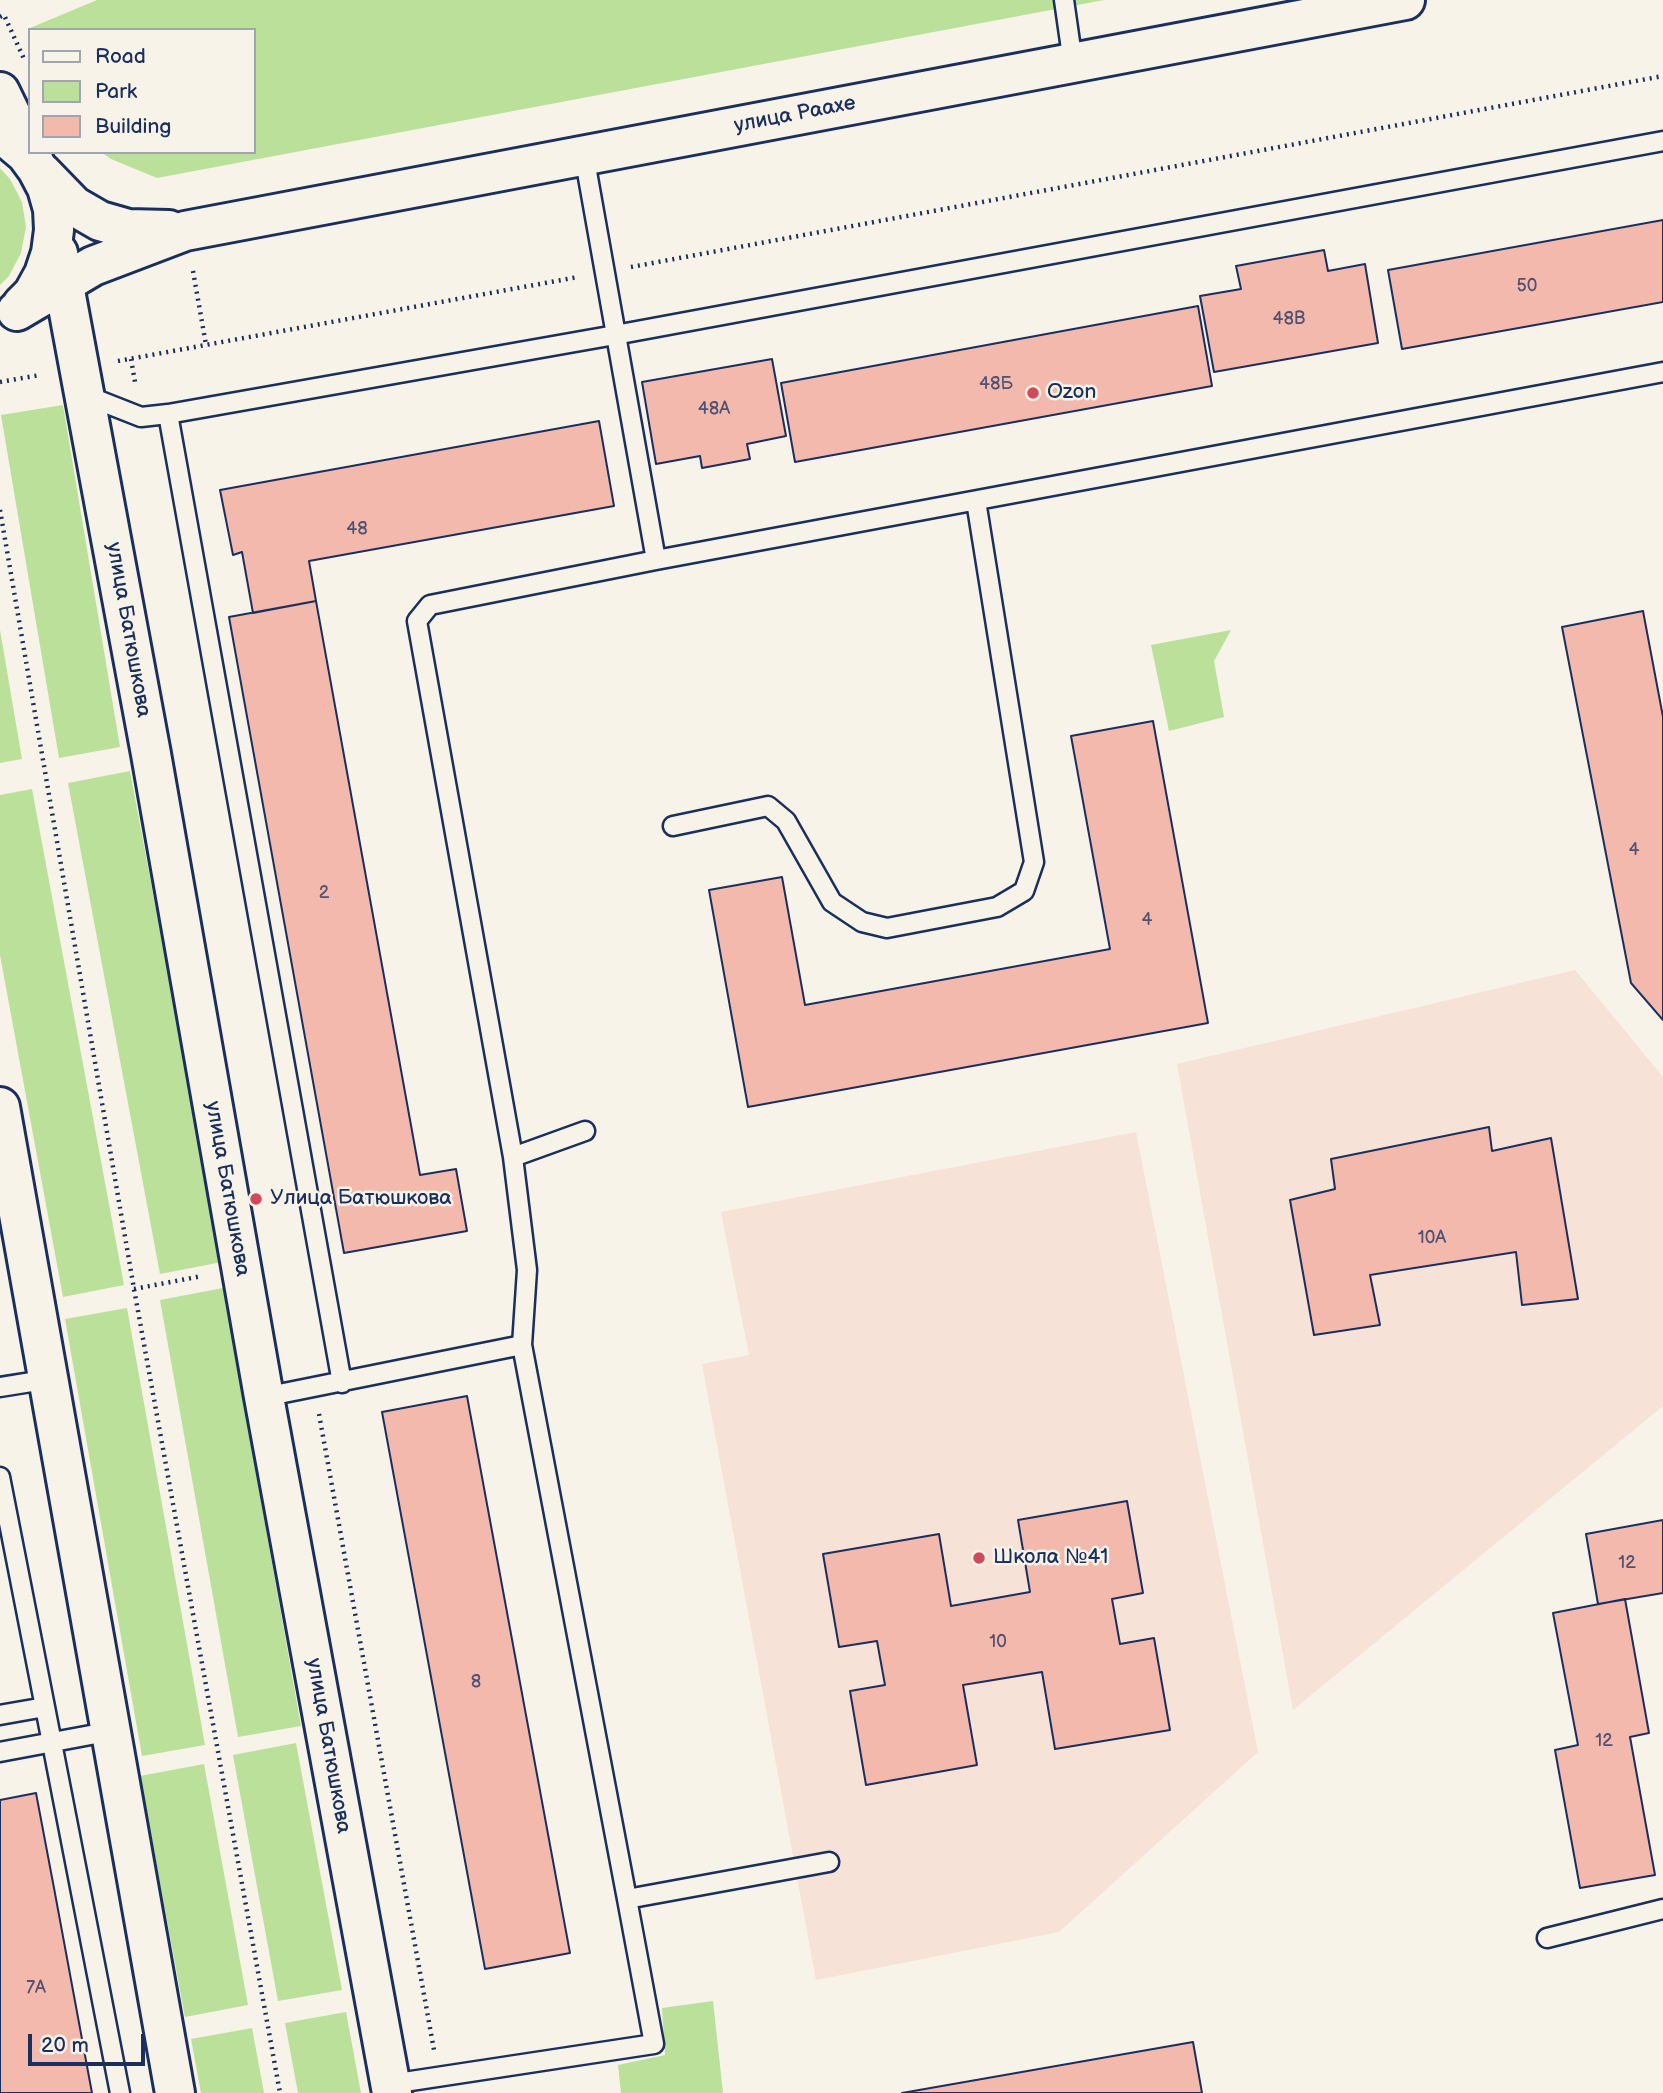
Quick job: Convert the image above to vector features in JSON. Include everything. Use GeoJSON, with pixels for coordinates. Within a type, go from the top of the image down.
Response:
{"type":"FeatureCollection","features":[{"type":"Feature","properties":{"kind":"street","name":"улица Раахе"},"geometry":{"type":"LineString","coordinates":[[185,231],[1405,0]]}},
{"type":"Feature","properties":{"kind":"street"},"geometry":{"type":"LineString","coordinates":[[0,92],[28,150]]}},
{"type":"Feature","properties":{"kind":"street"},"geometry":{"type":"LineString","coordinates":[[0,132],[26,154],[74,206],[100,221],[128,229],[185,231]]}},
{"type":"Feature","properties":{"kind":"street"},"geometry":{"type":"LineString","coordinates":[[30,154],[37,169]]}},
{"type":"Feature","properties":{"kind":"street","name":"улица Батюшкова"},"geometry":{"type":"LineString","coordinates":[[37,169],[50,198],[264,1397],[391,2088]]}},
{"type":"Feature","properties":{"kind":"street"},"geometry":{"type":"LineString","coordinates":[[9,317],[33,294],[44,274],[51,253],[54,230]]}},
{"type":"Feature","properties":{"kind":"street"},"geometry":{"type":"LineString","coordinates":[[9,317],[93,266],[185,231]]}},
{"type":"Feature","properties":{"kind":"street"},"geometry":{"type":"LineString","coordinates":[[0,1108],[113,1731],[175,2093]]}},
{"type":"Feature","properties":{"kind":"lane"},"geometry":{"type":"LineString","coordinates":[[1064,0],[1073,63]]}},
{"type":"Feature","properties":{"kind":"lane"},"geometry":{"type":"LineString","coordinates":[[83,381],[141,417],[168,414],[615,335],[1663,141]]}},
{"type":"Feature","properties":{"kind":"lane"},"geometry":{"type":"LineString","coordinates":[[584,155],[656,561]]}},
{"type":"Feature","properties":{"kind":"lane"},"geometry":{"type":"LineString","coordinates":[[391,2088],[654,2044],[523,1345],[527,1270],[513,1157],[417,621],[430,605],[1663,372]]}},
{"type":"Feature","properties":{"kind":"lane"},"geometry":{"type":"LineString","coordinates":[[168,414],[342,1383]]}},
{"type":"Feature","properties":{"kind":"lane"},"geometry":{"type":"LineString","coordinates":[[673,826],[768,806],[786,821],[832,902],[862,922],[887,928],[997,907],[1024,891],[1034,862],[976,501]]}},
{"type":"Feature","properties":{"kind":"lane"},"geometry":{"type":"LineString","coordinates":[[513,1157],[585,1131]]}},
{"type":"Feature","properties":{"kind":"lane"},"geometry":{"type":"LineString","coordinates":[[264,1397],[523,1345]]}},
{"type":"Feature","properties":{"kind":"lane"},"geometry":{"type":"LineString","coordinates":[[0,1387],[50,1379]]}},
{"type":"Feature","properties":{"kind":"lane"},"geometry":{"type":"LineString","coordinates":[[0,1478],[54,1742],[120,2093]]}},
{"type":"Feature","properties":{"kind":"lane"},"geometry":{"type":"LineString","coordinates":[[0,1715],[45,1707]]}},
{"type":"Feature","properties":{"kind":"lane"},"geometry":{"type":"LineString","coordinates":[[0,1752],[113,1731]]}},
{"type":"Feature","properties":{"kind":"lane"},"geometry":{"type":"LineString","coordinates":[[627,1899],[829,1862]]}},
{"type":"Feature","properties":{"kind":"lane"},"geometry":{"type":"LineString","coordinates":[[1547,1938],[1663,1909]]}},
{"type":"Feature","properties":{"kind":"path"},"geometry":{"type":"LineString","coordinates":[[0,17],[5,15],[28,68]]}},
{"type":"Feature","properties":{"kind":"path"},"geometry":{"type":"LineString","coordinates":[[0,382],[83,381],[604,272],[1663,76]]}},
{"type":"Feature","properties":{"kind":"path"},"geometry":{"type":"LineString","coordinates":[[0,510],[132,1275],[280,2093]]}},
{"type":"Feature","properties":{"kind":"shaded area"},"geometry":{"type":"Polygon","coordinates":[[[1575,970],[1663,1077],[1663,1406],[1293,1710],[1177,1064],[1575,970]]]}},
{"type":"Feature","properties":{"kind":"shaded area","name":"Школа №41"},"geometry":{"type":"Polygon","coordinates":[[[1136,1132],[1258,1752],[1059,1932],[816,1980],[702,1364],[749,1355],[721,1212],[1136,1132]]]}},
{"type":"Feature","properties":{"kind":"green space"},"geometry":{"type":"Polygon","coordinates":[[[97,0],[1104,0],[157,178],[104,154],[256,154],[256,28],[30,28],[97,0]]]}},
{"type":"Feature","properties":{"kind":"green space"},"geometry":{"type":"Polygon","coordinates":[[[0,168],[10,179],[22,202],[26,227],[21,253],[9,276],[0,285],[0,168]]]}},
{"type":"Feature","properties":{"kind":"green space"},"geometry":{"type":"Polygon","coordinates":[[[63,405],[120,747],[59,758],[1,415],[63,405]]]}},
{"type":"Feature","properties":{"kind":"green space"},"geometry":{"type":"Polygon","coordinates":[[[0,630],[22,759],[0,763],[0,630]]]}},
{"type":"Feature","properties":{"kind":"green space"},"geometry":{"type":"Polygon","coordinates":[[[1231,630],[1214,661],[1224,717],[1169,731],[1151,645],[1231,630]]]}},
{"type":"Feature","properties":{"kind":"green space"},"geometry":{"type":"Polygon","coordinates":[[[130,771],[222,1262],[160,1274],[68,783],[130,771]]]}},
{"type":"Feature","properties":{"kind":"green space"},"geometry":{"type":"Polygon","coordinates":[[[32,789],[124,1285],[63,1297],[0,955],[0,795],[32,789]]]}},
{"type":"Feature","properties":{"kind":"green space"},"geometry":{"type":"Polygon","coordinates":[[[223,1288],[301,1726],[238,1737],[160,1300],[223,1288]]]}},
{"type":"Feature","properties":{"kind":"green space"},"geometry":{"type":"Polygon","coordinates":[[[127,1308],[205,1745],[142,1756],[65,1319],[127,1308]]]}},
{"type":"Feature","properties":{"kind":"green space"},"geometry":{"type":"Polygon","coordinates":[[[296,1743],[342,1990],[278,2001],[233,1755],[296,1743]]]}},
{"type":"Feature","properties":{"kind":"green space"},"geometry":{"type":"Polygon","coordinates":[[[204,1764],[248,2005],[185,2017],[140,1776],[204,1764]]]}},
{"type":"Feature","properties":{"kind":"green space"},"geometry":{"type":"Polygon","coordinates":[[[713,2001],[723,2093],[621,2093],[618,2065],[665,2055],[662,2008],[713,2001]]]}},
{"type":"Feature","properties":{"kind":"green space"},"geometry":{"type":"Polygon","coordinates":[[[346,2012],[361,2093],[298,2093],[285,2023],[346,2012]]]}},
{"type":"Feature","properties":{"kind":"green space"},"geometry":{"type":"Polygon","coordinates":[[[252,2028],[264,2093],[201,2093],[191,2039],[252,2028]]]}},
{"type":"Feature","properties":{"kind":"building"},"geometry":{"type":"Polygon","coordinates":[[[1663,220],[1663,302],[1402,349],[1388,270],[1663,220]]]}},
{"type":"Feature","properties":{"kind":"building"},"geometry":{"type":"Polygon","coordinates":[[[1324,250],[1328,271],[1365,264],[1378,343],[1214,372],[1200,296],[1241,289],[1236,266],[1324,250]]]}},
{"type":"Feature","properties":{"kind":"building"},"geometry":{"type":"Polygon","coordinates":[[[1198,306],[1212,386],[795,462],[781,383],[1198,306]]]}},
{"type":"Feature","properties":{"kind":"building"},"geometry":{"type":"Polygon","coordinates":[[[772,359],[786,436],[747,444],[750,459],[702,468],[700,456],[656,464],[642,382],[772,359]]]}},
{"type":"Feature","properties":{"kind":"building"},"geometry":{"type":"Polygon","coordinates":[[[599,421],[614,506],[309,561],[316,601],[253,613],[242,552],[233,555],[220,490],[599,421]]]}},
{"type":"Feature","properties":{"kind":"building"},"geometry":{"type":"Polygon","coordinates":[[[316,601],[420,1175],[456,1169],[467,1231],[344,1253],[229,617],[316,601]]]}},
{"type":"Feature","properties":{"kind":"building"},"geometry":{"type":"Polygon","coordinates":[[[1643,611],[1663,717],[1663,1020],[1631,983],[1562,627],[1643,611]]]}},
{"type":"Feature","properties":{"kind":"building"},"geometry":{"type":"Polygon","coordinates":[[[1153,721],[1208,1023],[748,1107],[709,890],[782,877],[805,1005],[1110,949],[1071,736],[1153,721]]]}},
{"type":"Feature","properties":{"kind":"building"},"geometry":{"type":"Polygon","coordinates":[[[1489,1127],[1492,1151],[1551,1138],[1578,1299],[1522,1305],[1516,1252],[1370,1275],[1380,1325],[1314,1335],[1290,1200],[1335,1189],[1331,1159],[1489,1127]]]}},
{"type":"Feature","properties":{"kind":"building"},"geometry":{"type":"Polygon","coordinates":[[[467,1396],[570,1953],[485,1969],[382,1412],[467,1396]]]}},
{"type":"Feature","properties":{"kind":"building"},"geometry":{"type":"Polygon","coordinates":[[[1127,1501],[1143,1593],[1112,1599],[1120,1644],[1154,1638],[1170,1730],[1055,1749],[1042,1672],[963,1685],[977,1765],[866,1785],[850,1691],[885,1685],[877,1641],[839,1647],[823,1554],[939,1534],[951,1606],[1030,1592],[1018,1520],[1127,1501]]]}},
{"type":"Feature","properties":{"kind":"building"},"geometry":{"type":"Polygon","coordinates":[[[1663,1520],[1663,1593],[1598,1604],[1586,1534],[1663,1520]]]}},
{"type":"Feature","properties":{"kind":"building"},"geometry":{"type":"Polygon","coordinates":[[[1625,1599],[1649,1733],[1630,1737],[1655,1875],[1580,1888],[1555,1750],[1578,1745],[1553,1613],[1625,1599]]]}},
{"type":"Feature","properties":{"kind":"building"},"geometry":{"type":"Polygon","coordinates":[[[36,1793],[92,2093],[0,2093],[0,1800],[36,1793]]]}},
{"type":"Feature","properties":{"kind":"building"},"geometry":{"type":"Polygon","coordinates":[[[1193,2042],[1202,2093],[902,2093],[1193,2042]]]}},
{"type":"Feature","properties":{"kind":"place","name":"Ozon"},"geometry":{"type":"Point","coordinates":[1033,393]}},
{"type":"Feature","properties":{"kind":"place","name":"Улица Батюшкова"},"geometry":{"type":"Point","coordinates":[256,1199]}},
{"type":"Feature","properties":{"kind":"place","name":"Школа №41"},"geometry":{"type":"Point","coordinates":[979,1558]}}]}
